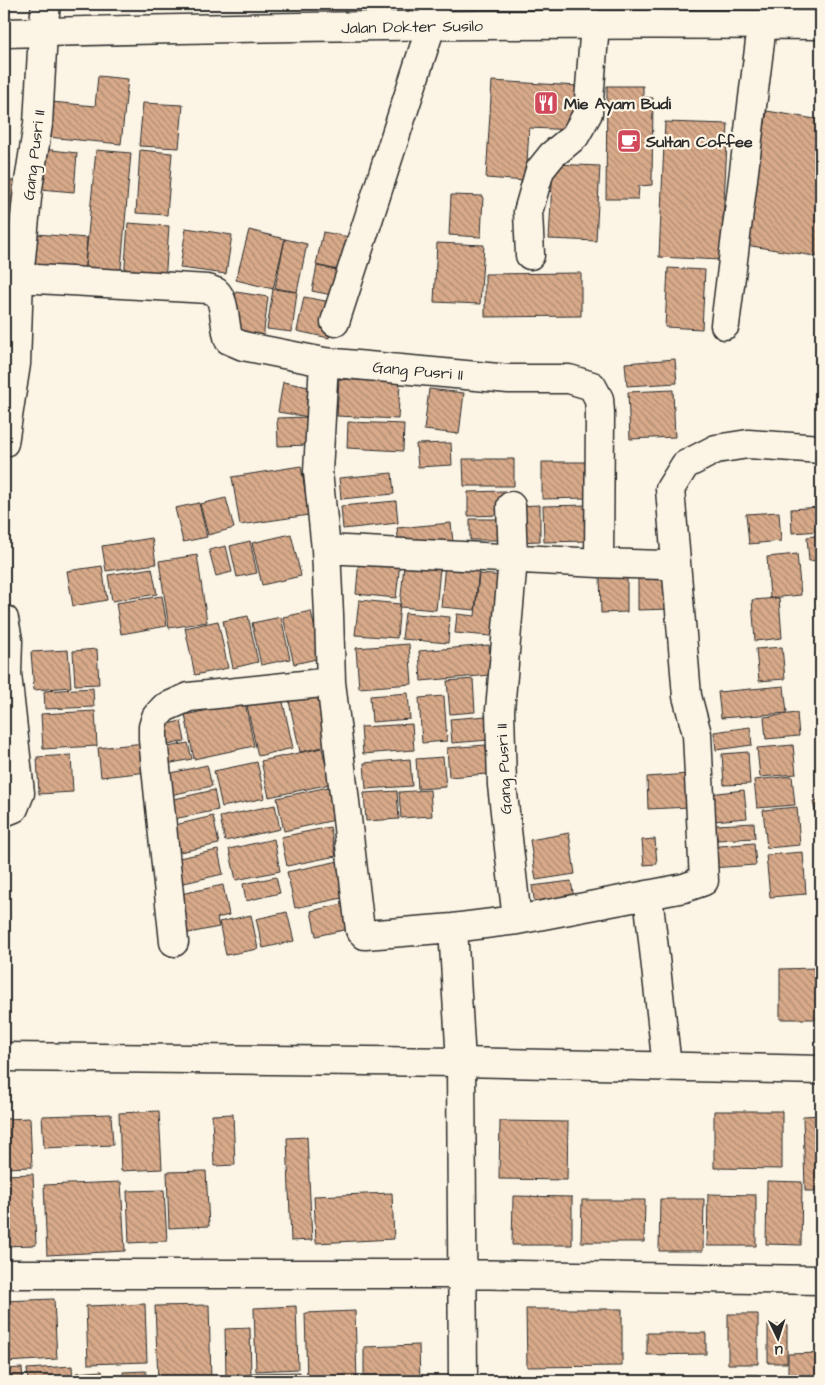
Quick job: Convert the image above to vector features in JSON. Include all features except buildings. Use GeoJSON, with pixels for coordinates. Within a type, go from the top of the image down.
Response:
{"type":"FeatureCollection","features":[{"type":"Feature","properties":{"kind":"street","name":"Gang Pusri II"},"geometry":{"type":"LineString","coordinates":[[4,443],[16,364],[19,278],[28,188],[38,124],[46,4]]}},
{"type":"Feature","properties":{"kind":"street","name":"Jalan Dokter Susilo"},"geometry":{"type":"LineString","coordinates":[[4,33],[433,15],[595,24],[656,14],[762,24],[821,25]]}},
{"type":"Feature","properties":{"kind":"street"},"geometry":{"type":"LineString","coordinates":[[335,322],[433,15]]}},
{"type":"Feature","properties":{"kind":"street"},"geometry":{"type":"LineString","coordinates":[[530,255],[528,212],[540,170],[552,154],[575,136],[588,113],[595,24]]}},
{"type":"Feature","properties":{"kind":"street"},"geometry":{"type":"LineString","coordinates":[[725,325],[762,24]]}},
{"type":"Feature","properties":{"kind":"street","name":"Gang Pusri II"},"geometry":{"type":"LineString","coordinates":[[19,278],[208,289],[216,292],[222,304],[229,340],[243,346],[324,362],[509,379],[569,380],[592,386],[599,399],[600,413],[599,563]]}},
{"type":"Feature","properties":{"kind":"street"},"geometry":{"type":"LineString","coordinates":[[324,362],[318,472],[326,549],[331,682],[360,930],[365,936],[517,920],[684,888],[704,881],[697,734],[687,696],[670,489],[685,465],[716,449],[748,444],[821,449]]}},
{"type":"Feature","properties":{"kind":"street","name":"Gang Pusri II"},"geometry":{"type":"LineString","coordinates":[[511,506],[513,559],[500,710],[502,785],[517,920]]}},
{"type":"Feature","properties":{"kind":"street"},"geometry":{"type":"LineString","coordinates":[[326,549],[663,565],[671,562],[675,555]]}},
{"type":"Feature","properties":{"kind":"street"},"geometry":{"type":"LineString","coordinates":[[4,812],[14,808],[20,793],[5,634]]}},
{"type":"Feature","properties":{"kind":"street"},"geometry":{"type":"LineString","coordinates":[[174,942],[153,739],[153,727],[156,717],[164,708],[189,698],[331,682]]}},
{"type":"Feature","properties":{"kind":"street"},"geometry":{"type":"LineString","coordinates":[[648,895],[667,1067]]}},
{"type":"Feature","properties":{"kind":"street"},"geometry":{"type":"LineString","coordinates":[[453,928],[461,1062],[463,1381]]}},
{"type":"Feature","properties":{"kind":"street"},"geometry":{"type":"LineString","coordinates":[[4,1057],[461,1062],[821,1070]]}},
{"type":"Feature","properties":{"kind":"street"},"geometry":{"type":"LineString","coordinates":[[4,1274],[462,1274],[821,1280]]}},
{"type":"Feature","properties":{"kind":"place","name":"Mie Ayam Budi"},"geometry":{"type":"Point","coordinates":[546,103]}},
{"type":"Feature","properties":{"kind":"place","name":"Sultan Coffee"},"geometry":{"type":"Point","coordinates":[629,141]}}]}
